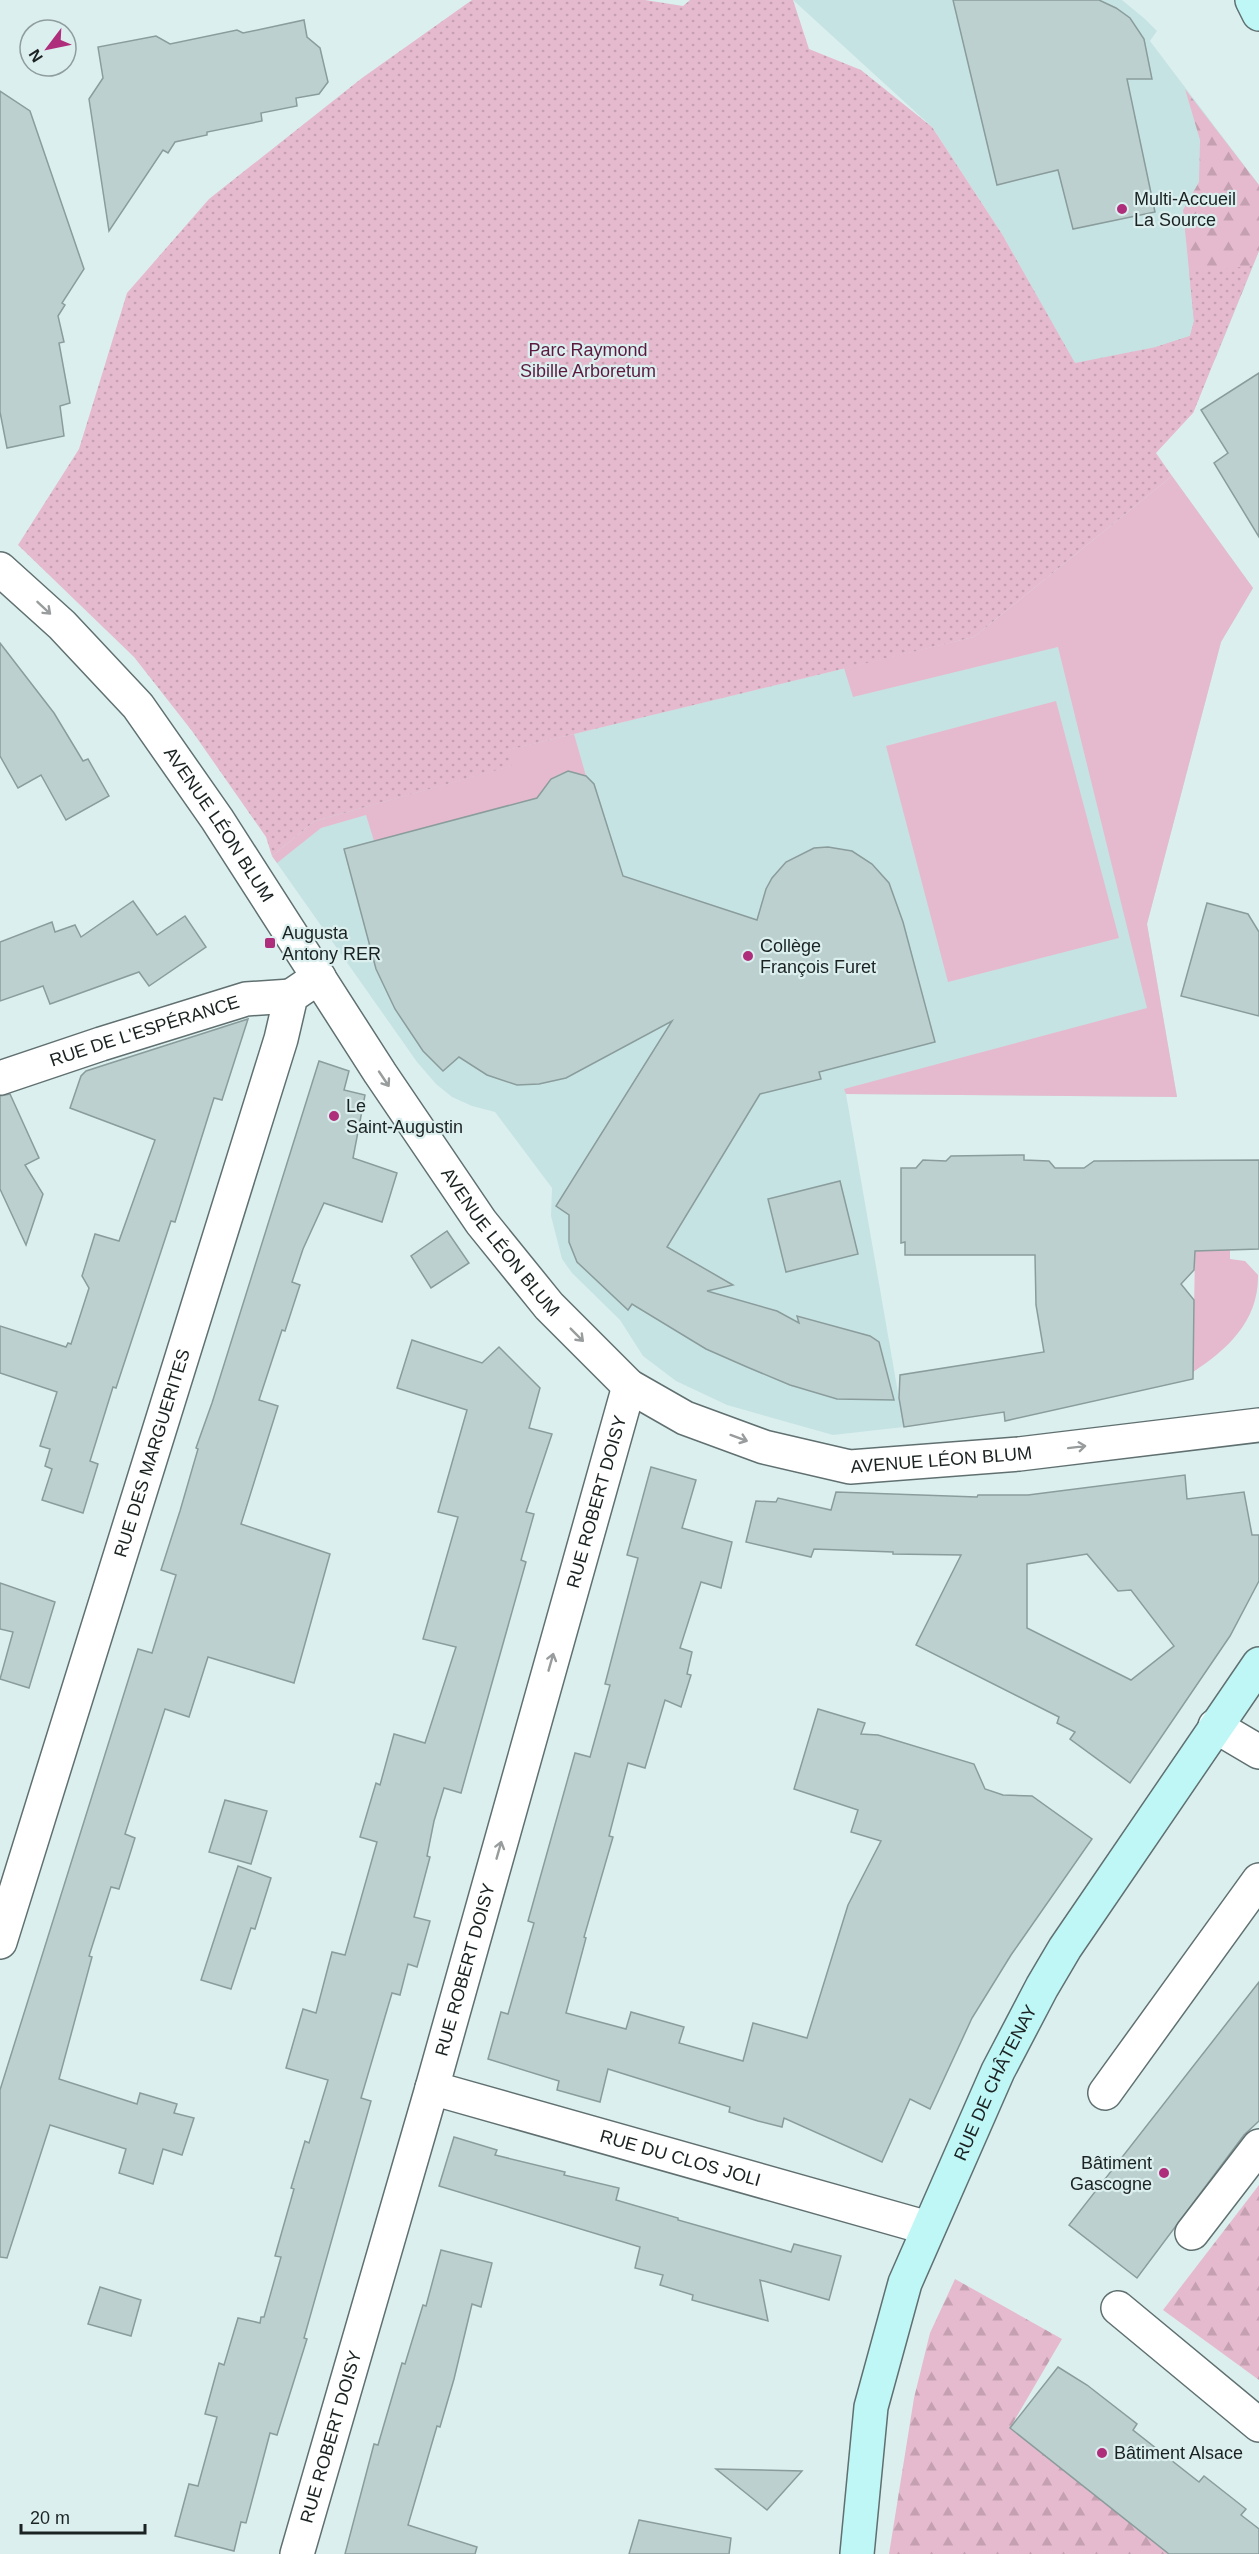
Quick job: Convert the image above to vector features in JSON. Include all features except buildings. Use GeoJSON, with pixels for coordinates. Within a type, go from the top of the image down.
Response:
{"type":"FeatureCollection","features":[{"type":"Feature","properties":{"kind":"main road"},"geometry":{"type":"LineString","coordinates":[[1251,0],[1259,14]]}},
{"type":"Feature","properties":{"kind":"main road","name":"RUE DE CHÂTENAY"},"geometry":{"type":"LineString","coordinates":[[857,2554],[871,2407],[905,2283],[998,2071],[1065,1948],[1259,1664]]}},
{"type":"Feature","properties":{"kind":"street","name":"AVENUE LÉON BLUM"},"geometry":{"type":"LineString","coordinates":[[0,569],[62,624],[138,706],[217,819],[481,1222],[549,1306],[628,1386],[685,1418],[764,1447],[850,1467],[1019,1454],[1259,1425]]}},
{"type":"Feature","properties":{"kind":"street"},"geometry":{"type":"LineString","coordinates":[[291,996],[319,977]]}},
{"type":"Feature","properties":{"kind":"street","name":"RUE DE L'ESPÉRANCE"},"geometry":{"type":"LineString","coordinates":[[0,1078],[246,999],[291,996]]}},
{"type":"Feature","properties":{"kind":"street","name":"RUE DES MARGUERITES"},"geometry":{"type":"LineString","coordinates":[[0,1942],[281,1039],[291,996]]}},
{"type":"Feature","properties":{"kind":"street","name":"RUE ROBERT DOISY"},"geometry":{"type":"LineString","coordinates":[[297,2554],[432,2088],[628,1386]]}},
{"type":"Feature","properties":{"kind":"street"},"geometry":{"type":"LineString","coordinates":[[1215,1726],[1259,1752]]}},
{"type":"Feature","properties":{"kind":"street"},"geometry":{"type":"LineString","coordinates":[[1105,2093],[1259,1880]]}},
{"type":"Feature","properties":{"kind":"street","name":"RUE DU CLOS JOLI"},"geometry":{"type":"LineString","coordinates":[[432,2088],[928,2228]]}},
{"type":"Feature","properties":{"kind":"street"},"geometry":{"type":"LineString","coordinates":[[1192,2233],[1259,2146]]}},
{"type":"Feature","properties":{"kind":"street"},"geometry":{"type":"LineString","coordinates":[[1118,2308],[1259,2425]]}},
{"type":"Feature","properties":{"kind":"shaded area","name":"Multi-Accueil La Source"},"geometry":{"type":"Polygon","coordinates":[[[793,0],[1122,0],[1145,19],[1157,31],[1150,41],[1259,185],[1259,251],[1215,360],[1074,363],[1002,234],[932,127],[793,0]]]}},
{"type":"Feature","properties":{"kind":"shaded area","name":"Collège François Furet"},"geometry":{"type":"Polygon","coordinates":[[[1172,476],[1253,588],[1221,642],[1147,924],[1177,1097],[846,1094],[904,1427],[833,1435],[727,1405],[676,1381],[643,1356],[620,1320],[572,1273],[562,1259],[551,1216],[552,1188],[495,1112],[472,1106],[452,1097],[436,1084],[417,1062],[272,856],[315,821],[507,750],[974,637],[1172,476]]]}},
{"type":"Feature","properties":{"kind":"green space","name":"Parc Raymond Sibille Arboretum"},"geometry":{"type":"Polygon","coordinates":[[[472,0],[645,0],[683,6],[690,0],[793,0],[809,49],[861,70],[932,127],[1002,234],[1075,363],[1156,347],[1190,336],[1194,321],[1189,271],[1252,266],[1193,413],[1156,453],[1172,476],[974,637],[508,750],[512,766],[315,821],[272,856],[266,837],[192,731],[134,657],[18,545],[79,449],[127,293],[209,199],[362,78],[472,0]]]}},
{"type":"Feature","properties":{"kind":"green space"},"geometry":{"type":"Polygon","coordinates":[[[1185,89],[1259,185],[1259,251],[1193,413],[1156,347],[1190,336],[1194,321],[1183,210],[1199,182],[1200,140],[1185,89]]]}},
{"type":"Feature","properties":{"kind":"green space"},"geometry":{"type":"Polygon","coordinates":[[[1172,476],[1253,588],[1221,642],[1147,924],[1177,1097],[846,1094],[844,1089],[1147,1008],[1058,647],[853,697],[844,668],[974,637],[1172,476]]]}},
{"type":"Feature","properties":{"kind":"green space"},"geometry":{"type":"Polygon","coordinates":[[[1056,701],[1119,938],[948,982],[886,746],[1056,701]]]}},
{"type":"Feature","properties":{"kind":"green space"},"geometry":{"type":"Polygon","coordinates":[[[574,734],[586,776],[571,772],[559,775],[553,778],[541,797],[374,841],[366,815],[321,828],[277,863],[272,856],[315,821],[511,766],[507,750],[574,734]]]}},
{"type":"Feature","properties":{"kind":"green space"},"geometry":{"type":"Polygon","coordinates":[[[1230,1249],[1230,1259],[1245,1261],[1258,1275],[1253,1306],[1247,1320],[1229,1344],[1193,1372],[1195,1251],[1230,1249]]]}},
{"type":"Feature","properties":{"kind":"green space"},"geometry":{"type":"Polygon","coordinates":[[[1259,2185],[1259,2380],[1163,2310],[1259,2185]]]}},
{"type":"Feature","properties":{"kind":"green space"},"geometry":{"type":"Polygon","coordinates":[[[955,2279],[1062,2339],[1010,2428],[1169,2554],[889,2554],[914,2398],[930,2333],[955,2279]]]}},
{"type":"Feature","properties":{"kind":"place","name":"Multi-Accueil La Source"},"geometry":{"type":"Point","coordinates":[1122,209]}},
{"type":"Feature","properties":{"kind":"place","name":"Augusta Antony RER"},"geometry":{"type":"Point","coordinates":[270,943]}},
{"type":"Feature","properties":{"kind":"place","name":"Collège François Furet"},"geometry":{"type":"Point","coordinates":[748,956]}},
{"type":"Feature","properties":{"kind":"place","name":"Le Saint-Augustin"},"geometry":{"type":"Point","coordinates":[334,1116]}},
{"type":"Feature","properties":{"kind":"place","name":"Bâtiment Gascogne"},"geometry":{"type":"Point","coordinates":[1164,2173]}},
{"type":"Feature","properties":{"kind":"place","name":"Bâtiment Alsace"},"geometry":{"type":"Point","coordinates":[1102,2453]}}]}
